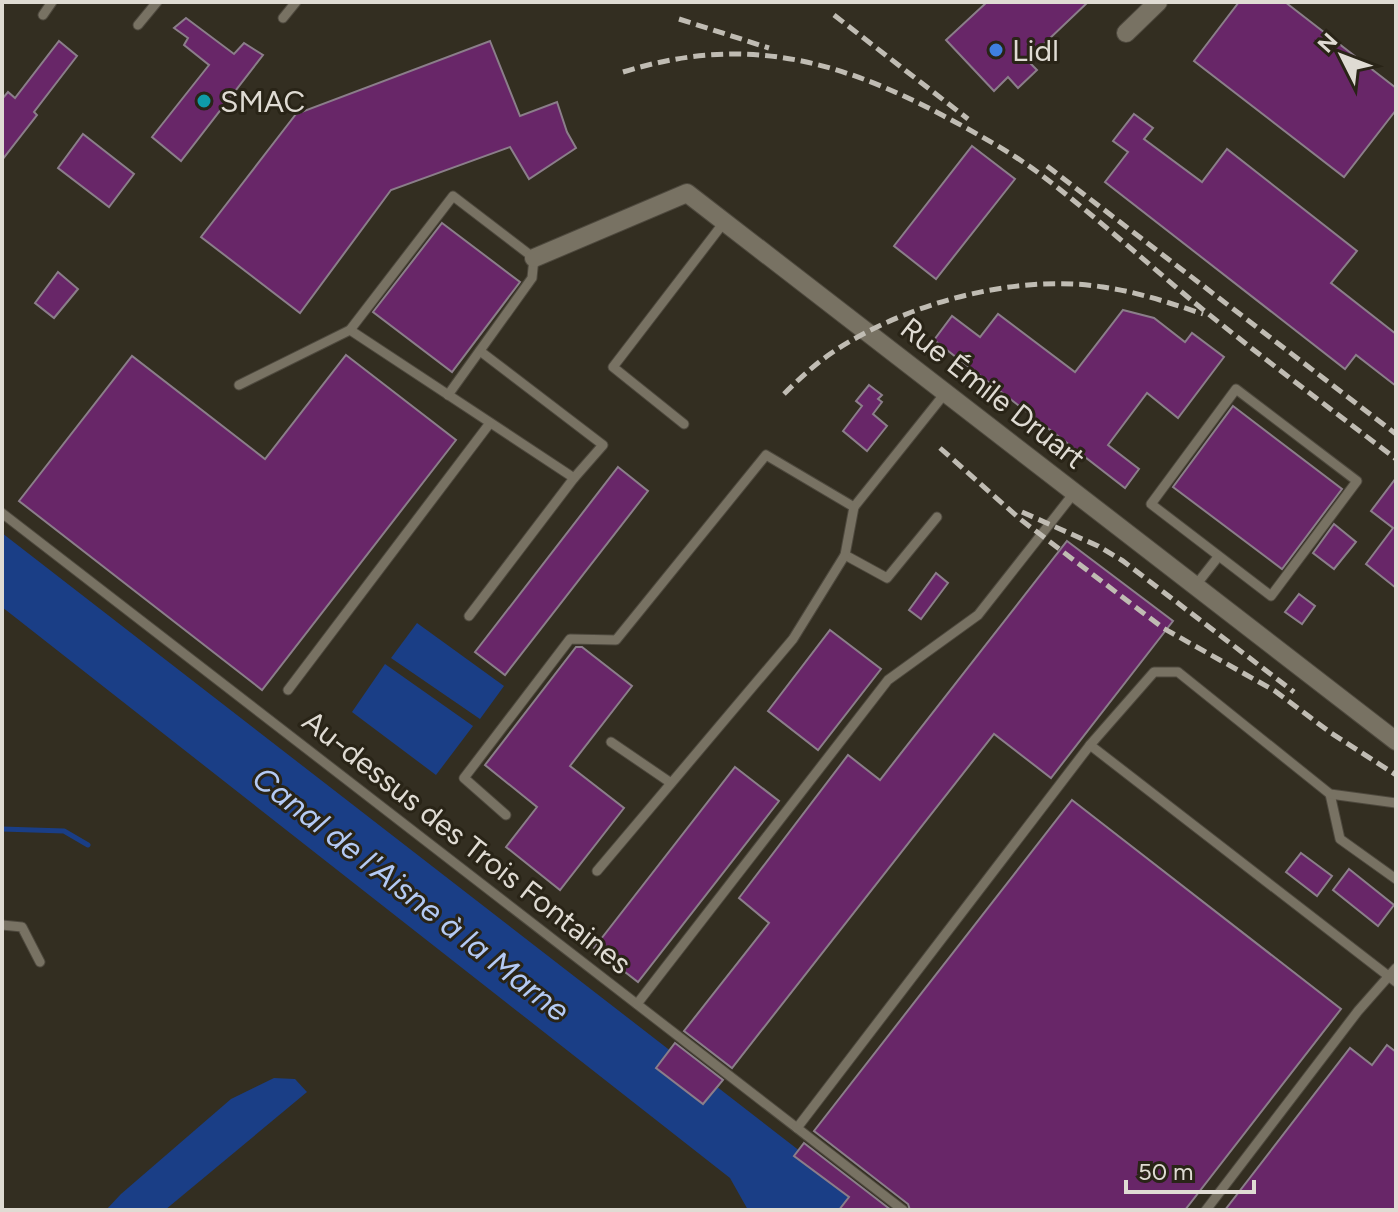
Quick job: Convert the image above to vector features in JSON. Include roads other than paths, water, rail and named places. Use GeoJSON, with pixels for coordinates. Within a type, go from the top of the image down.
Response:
{"type":"FeatureCollection","features":[{"type":"Feature","properties":{"kind":"street"},"geometry":{"type":"LineString","coordinates":[[1122,37],[1158,2]]}},
{"type":"Feature","properties":{"kind":"street","name":"Rue Émile Druart"},"geometry":{"type":"LineString","coordinates":[[534,258],[687,193],[1396,741]]}},
{"type":"Feature","properties":{"kind":"lane"},"geometry":{"type":"LineString","coordinates":[[43,15],[52,2]]}},
{"type":"Feature","properties":{"kind":"lane"},"geometry":{"type":"LineString","coordinates":[[138,25],[157,2]]}},
{"type":"Feature","properties":{"kind":"lane"},"geometry":{"type":"LineString","coordinates":[[283,18],[296,2]]}},
{"type":"Feature","properties":{"kind":"lane"},"geometry":{"type":"LineString","coordinates":[[239,385],[350,330],[453,196],[534,258],[532,278],[448,395]]}},
{"type":"Feature","properties":{"kind":"lane"},"geometry":{"type":"LineString","coordinates":[[684,424],[613,367],[725,221]]}},
{"type":"Feature","properties":{"kind":"lane"},"geometry":{"type":"LineString","coordinates":[[350,330],[574,478]]}},
{"type":"Feature","properties":{"kind":"lane"},"geometry":{"type":"LineString","coordinates":[[469,616],[574,478],[603,445],[480,351]]}},
{"type":"Feature","properties":{"kind":"lane"},"geometry":{"type":"LineString","coordinates":[[1236,389],[1357,481],[1271,596],[1218,557],[1151,504],[1236,389]]}},
{"type":"Feature","properties":{"kind":"lane"},"geometry":{"type":"LineString","coordinates":[[597,871],[793,639],[845,555],[854,507],[946,392]]}},
{"type":"Feature","properties":{"kind":"lane"},"geometry":{"type":"LineString","coordinates":[[288,690],[490,423]]}},
{"type":"Feature","properties":{"kind":"lane"},"geometry":{"type":"LineString","coordinates":[[506,815],[464,778],[570,639],[616,640],[766,455],[854,507]]}},
{"type":"Feature","properties":{"kind":"lane"},"geometry":{"type":"LineString","coordinates":[[637,1004],[888,680],[978,615],[1075,492]]}},
{"type":"Feature","properties":{"kind":"lane","name":"Au-dessus des Trois Fontaines"},"geometry":{"type":"LineString","coordinates":[[2,513],[903,1210]]}},
{"type":"Feature","properties":{"kind":"lane"},"geometry":{"type":"LineString","coordinates":[[845,555],[887,578],[937,517]]}},
{"type":"Feature","properties":{"kind":"lane"},"geometry":{"type":"LineString","coordinates":[[1196,585],[1218,557]]}},
{"type":"Feature","properties":{"kind":"lane"},"geometry":{"type":"LineString","coordinates":[[797,1128],[1090,745],[1154,672],[1178,672],[1330,794],[1396,803]]}},
{"type":"Feature","properties":{"kind":"lane"},"geometry":{"type":"LineString","coordinates":[[611,742],[671,783]]}},
{"type":"Feature","properties":{"kind":"lane"},"geometry":{"type":"LineString","coordinates":[[1090,745],[1394,975],[1358,1011],[1206,1210]]}},
{"type":"Feature","properties":{"kind":"lane"},"geometry":{"type":"LineString","coordinates":[[1330,794],[1340,839],[1396,879]]}},
{"type":"Feature","properties":{"kind":"lane"},"geometry":{"type":"LineString","coordinates":[[2,925],[22,927],[40,962]]}},
{"type":"Feature","properties":{"kind":"water","name":"Canal de l'Aisne à la Marne"},"geometry":{"type":"Polygon","coordinates":[[[2,533],[876,1210],[748,1210],[730,1178],[2,607],[2,533]]]}},
{"type":"Feature","properties":{"kind":"water"},"geometry":{"type":"Polygon","coordinates":[[[417,623],[504,686],[480,719],[391,658],[417,623]]]}},
{"type":"Feature","properties":{"kind":"water"},"geometry":{"type":"Polygon","coordinates":[[[385,664],[473,726],[436,775],[352,712],[385,664]]]}},
{"type":"Feature","properties":{"kind":"water"},"geometry":{"type":"Polygon","coordinates":[[[274,1078],[295,1079],[307,1092],[165,1210],[106,1210],[231,1099],[274,1078]]]}},
{"type":"Feature","properties":{"kind":"waterway"},"geometry":{"type":"LineString","coordinates":[[2,829],[64,831],[88,845]]}},
{"type":"Feature","properties":{"kind":"railway"},"geometry":{"type":"LineString","coordinates":[[834,15],[968,119]]}},
{"type":"Feature","properties":{"kind":"railway"},"geometry":{"type":"LineString","coordinates":[[679,19],[769,48]]}},
{"type":"Feature","properties":{"kind":"railway"},"geometry":{"type":"LineString","coordinates":[[623,72],[708,55],[748,54],[787,58],[863,79],[942,115],[1036,171],[1266,360],[1396,459]]}},
{"type":"Feature","properties":{"kind":"railway"},"geometry":{"type":"LineString","coordinates":[[1047,166],[1396,434]]}},
{"type":"Feature","properties":{"kind":"railway"},"geometry":{"type":"LineString","coordinates":[[784,394],[824,359],[891,320],[961,296],[997,289],[1069,284],[1103,287],[1203,314]]}},
{"type":"Feature","properties":{"kind":"railway"},"geometry":{"type":"LineString","coordinates":[[940,448],[1020,519],[1163,628],[1275,691],[1331,733],[1396,775]]}},
{"type":"Feature","properties":{"kind":"railway"},"geometry":{"type":"LineString","coordinates":[[1022,512],[1098,546],[1123,561],[1294,692]]}},
{"type":"Feature","properties":{"kind":"place","name":"Lidl"},"geometry":{"type":"Point","coordinates":[996,50]}},
{"type":"Feature","properties":{"kind":"place","name":"SMAC"},"geometry":{"type":"Point","coordinates":[204,101]}}]}
